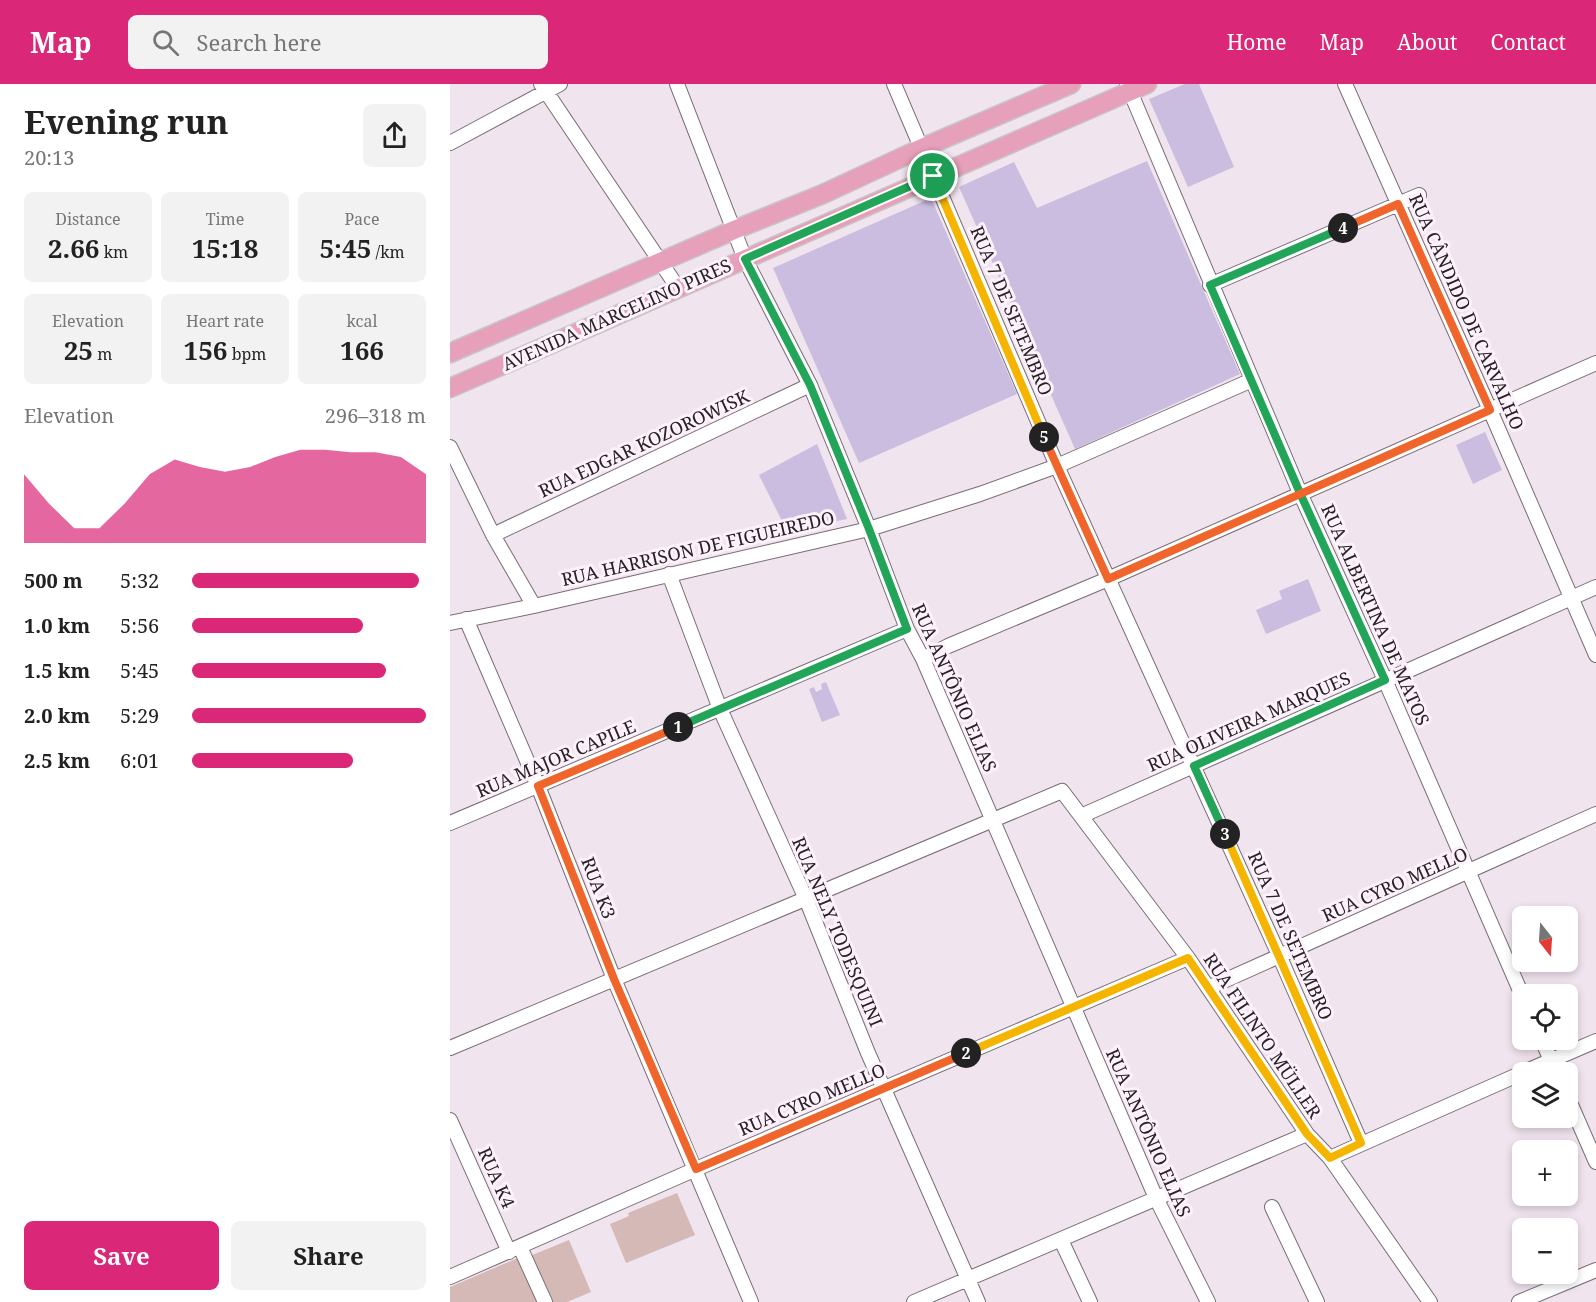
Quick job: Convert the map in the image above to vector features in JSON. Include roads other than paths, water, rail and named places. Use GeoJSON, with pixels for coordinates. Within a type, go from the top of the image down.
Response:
{"type":"FeatureCollection","features":[{"type":"Feature","properties":{"kind":"main road","name":"AVENIDA MARCELINO PIRES"},"geometry":{"type":"LineString","coordinates":[[450,353],[823,194],[922,148],[1071,84]]}},
{"type":"Feature","properties":{"kind":"main road","name":"AVENIDA MARCELINO PIRES"},"geometry":{"type":"LineString","coordinates":[[450,388],[1134,86]]}},
{"type":"Feature","properties":{"kind":"street"},"geometry":{"type":"LineString","coordinates":[[450,143],[544,88],[560,84]]}},
{"type":"Feature","properties":{"kind":"street","name":"RUA ANTÔNIO ELIAS"},"geometry":{"type":"LineString","coordinates":[[677,84],[745,259],[810,385],[907,629],[923,659],[1156,1198],[1208,1302]]}},
{"type":"Feature","properties":{"kind":"street","name":"RUA 7 DE SETEMBRO"},"geometry":{"type":"LineString","coordinates":[[894,84],[1057,466],[1279,955],[1361,1143]]}},
{"type":"Feature","properties":{"kind":"street","name":"RUA CÂNDIDO DE CARVALHO"},"geometry":{"type":"LineString","coordinates":[[1345,84],[1596,655]]}},
{"type":"Feature","properties":{"kind":"street","name":"RUA ALBERTINA DE MATOS"},"geometry":{"type":"LineString","coordinates":[[1134,86],[1210,285],[1517,984]]}},
{"type":"Feature","properties":{"kind":"street"},"geometry":{"type":"LineString","coordinates":[[544,88],[678,288]]}},
{"type":"Feature","properties":{"kind":"street"},"geometry":{"type":"LineString","coordinates":[[1210,285],[1419,195]]}},
{"type":"Feature","properties":{"kind":"street"},"geometry":{"type":"LineString","coordinates":[[923,659],[948,646],[1108,579],[1596,363]]}},
{"type":"Feature","properties":{"kind":"street","name":"RUA HARRISON DE FIGUEIREDO"},"geometry":{"type":"LineString","coordinates":[[450,623],[534,606],[869,529],[980,494],[1057,466],[1252,380]]}},
{"type":"Feature","properties":{"kind":"street","name":"RUA EDGAR KOZOROWISK"},"geometry":{"type":"LineString","coordinates":[[493,535],[810,385]]}},
{"type":"Feature","properties":{"kind":"street"},"geometry":{"type":"LineString","coordinates":[[450,447],[493,535],[534,606]]}},
{"type":"Feature","properties":{"kind":"street","name":"RUA NELY TODESQUINI"},"geometry":{"type":"LineString","coordinates":[[669,574],[720,709],[806,899],[884,1089],[978,1302]]}},
{"type":"Feature","properties":{"kind":"street","name":"RUA OLIVEIRA MARQUES"},"geometry":{"type":"LineString","coordinates":[[1081,816],[1596,586]]}},
{"type":"Feature","properties":{"kind":"street","name":"RUA K3"},"geometry":{"type":"LineString","coordinates":[[466,619],[538,786],[614,979],[752,1302]]}},
{"type":"Feature","properties":{"kind":"street","name":"RUA MAJOR CAPILE"},"geometry":{"type":"LineString","coordinates":[[450,823],[907,629]]}},
{"type":"Feature","properties":{"kind":"street","name":"RUA FILINTO MÜLLER"},"geometry":{"type":"LineString","coordinates":[[993,821],[1062,791],[1188,958],[1307,1134],[1330,1158],[1430,1302]]}},
{"type":"Feature","properties":{"kind":"street","name":"RUA CYRO MELLO"},"geometry":{"type":"LineString","coordinates":[[1208,988],[1596,814]]}},
{"type":"Feature","properties":{"kind":"street"},"geometry":{"type":"LineString","coordinates":[[450,1048],[993,821]]}},
{"type":"Feature","properties":{"kind":"street","name":"RUA CYRO MELLO"},"geometry":{"type":"LineString","coordinates":[[450,1277],[1188,958]]}},
{"type":"Feature","properties":{"kind":"street"},"geometry":{"type":"LineString","coordinates":[[1561,1062],[1596,1041]]}},
{"type":"Feature","properties":{"kind":"street"},"geometry":{"type":"LineString","coordinates":[[1330,1158],[1512,1078]]}},
{"type":"Feature","properties":{"kind":"street","name":"RUA K4"},"geometry":{"type":"LineString","coordinates":[[450,1120],[515,1249],[545,1302]]}},
{"type":"Feature","properties":{"kind":"street"},"geometry":{"type":"LineString","coordinates":[[1578,1121],[1596,1162]]}},
{"type":"Feature","properties":{"kind":"street"},"geometry":{"type":"LineString","coordinates":[[914,1302],[1307,1134]]}},
{"type":"Feature","properties":{"kind":"street"},"geometry":{"type":"LineString","coordinates":[[1272,1207],[1317,1302]]}},
{"type":"Feature","properties":{"kind":"street"},"geometry":{"type":"LineString","coordinates":[[1061,1240],[1090,1302]]}},
{"type":"Feature","properties":{"kind":"street"},"geometry":{"type":"LineString","coordinates":[[1519,1302],[1596,1270]]}}]}
